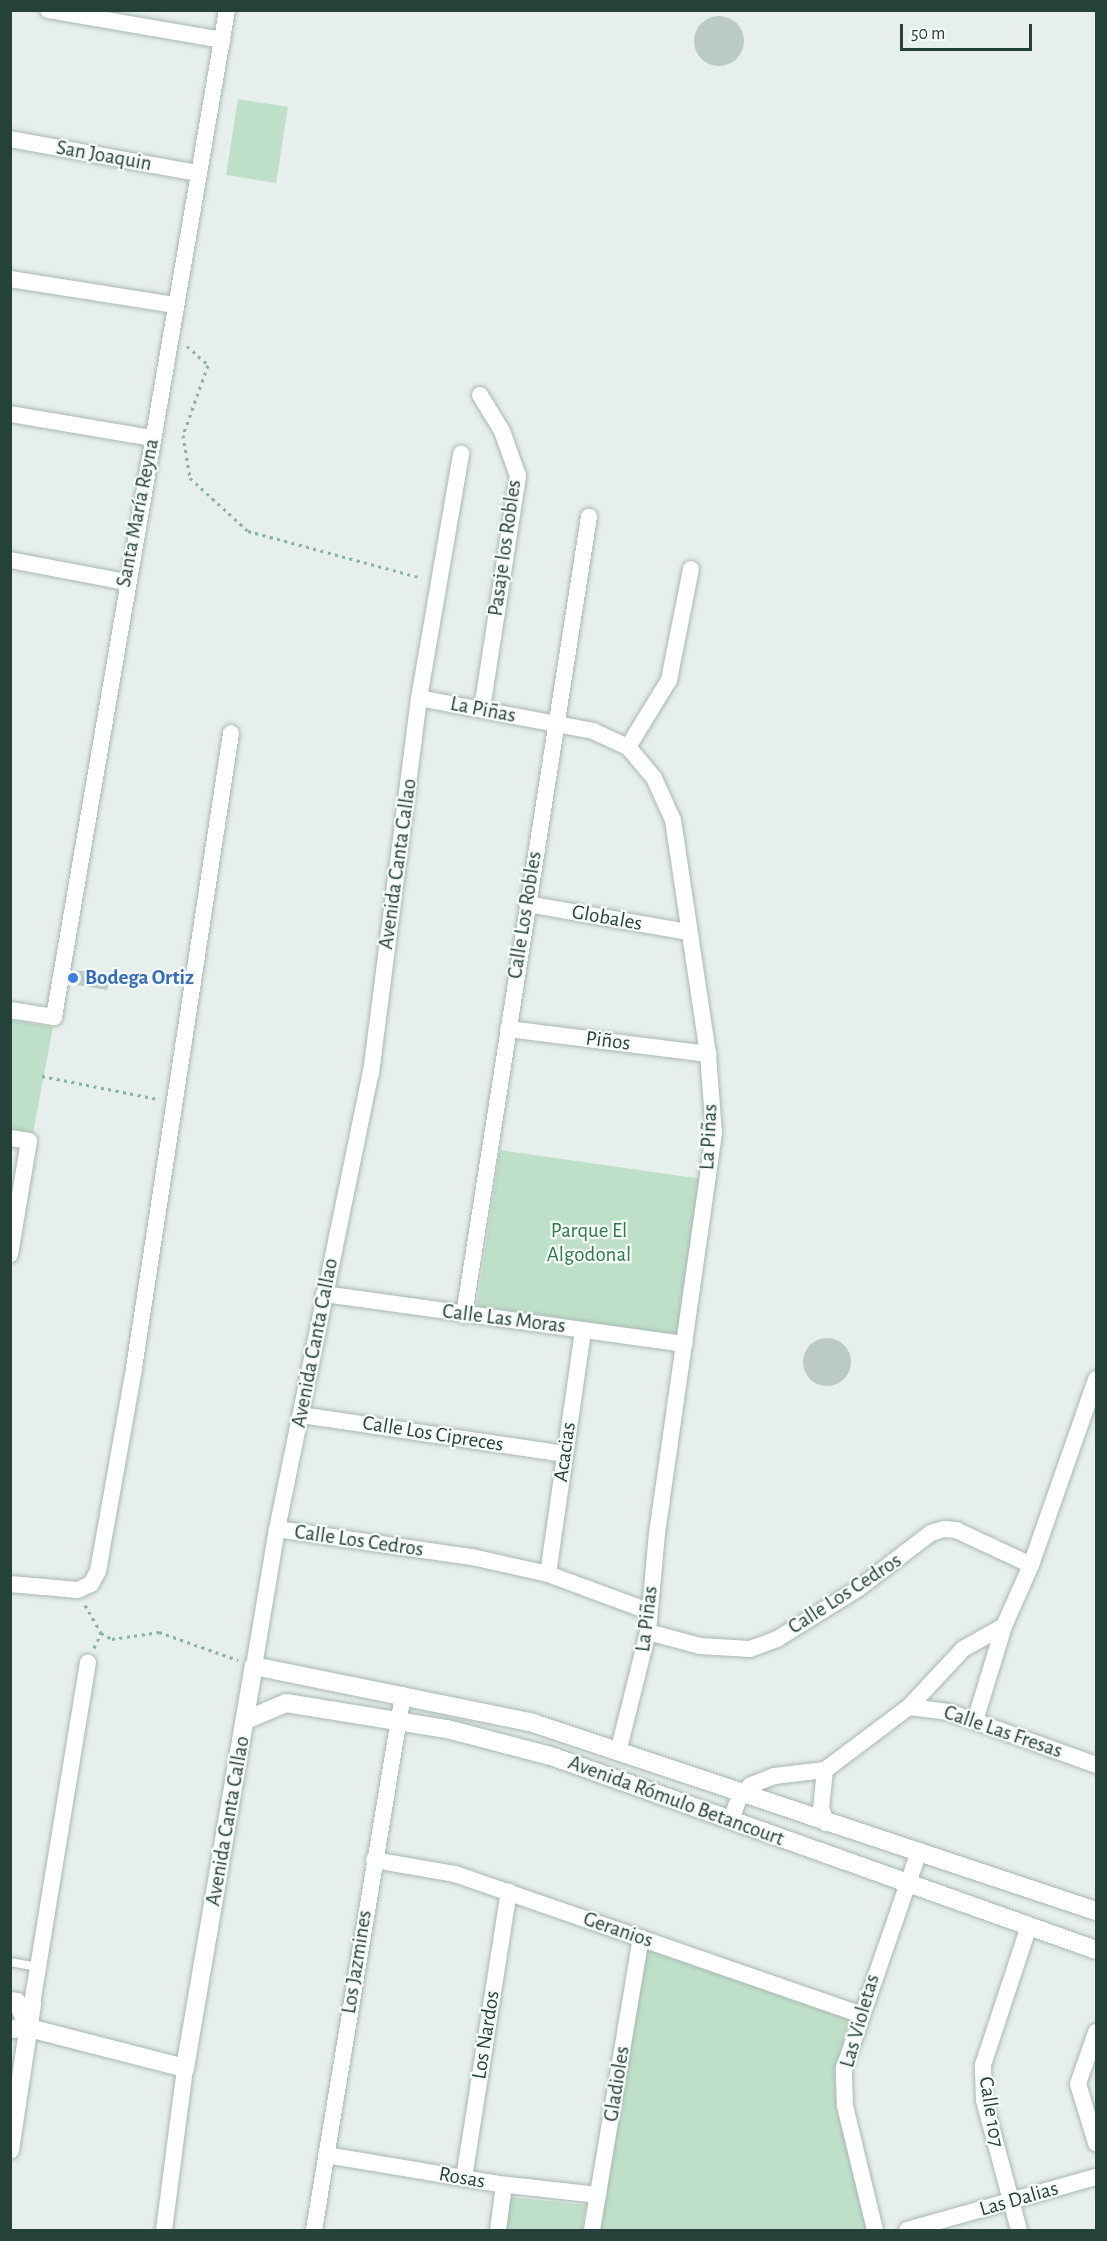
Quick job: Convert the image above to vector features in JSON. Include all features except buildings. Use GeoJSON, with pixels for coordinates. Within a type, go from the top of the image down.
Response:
{"type":"FeatureCollection","features":[{"type":"Feature","properties":{"kind":"street"},"geometry":{"type":"LineString","coordinates":[[48,10],[222,40]]}},
{"type":"Feature","properties":{"kind":"street","name":"Santa María Reyna"},"geometry":{"type":"LineString","coordinates":[[10,1010],[54,1017],[125,582],[227,10]]}},
{"type":"Feature","properties":{"kind":"street","name":"San Joaquin"},"geometry":{"type":"LineString","coordinates":[[10,139],[197,173]]}},
{"type":"Feature","properties":{"kind":"street"},"geometry":{"type":"LineString","coordinates":[[10,279],[174,305]]}},
{"type":"Feature","properties":{"kind":"street","name":"Pasaje los Robles"},"geometry":{"type":"LineString","coordinates":[[480,395],[502,431],[518,476],[482,708]]}},
{"type":"Feature","properties":{"kind":"street"},"geometry":{"type":"LineString","coordinates":[[10,414],[152,438]]}},
{"type":"Feature","properties":{"kind":"street","name":"Avenida Canta Callao"},"geometry":{"type":"LineString","coordinates":[[164,2230],[185,2068],[277,1529],[371,1073],[419,698],[461,454]]}},
{"type":"Feature","properties":{"kind":"street","name":"Calle Los Robles"},"geometry":{"type":"LineString","coordinates":[[464,1315],[554,724],[589,517]]}},
{"type":"Feature","properties":{"kind":"street"},"geometry":{"type":"LineString","coordinates":[[10,560],[125,582]]}},
{"type":"Feature","properties":{"kind":"street"},"geometry":{"type":"LineString","coordinates":[[628,747],[669,680],[691,569]]}},
{"type":"Feature","properties":{"kind":"street","name":"La Piñas"},"geometry":{"type":"LineString","coordinates":[[419,698],[482,708],[593,731],[628,747],[654,778],[673,820],[687,932],[708,1054],[714,1133],[648,1611],[648,1632],[618,1752]]}},
{"type":"Feature","properties":{"kind":"street"},"geometry":{"type":"LineString","coordinates":[[10,1584],[78,1590],[91,1584],[98,1571],[175,1103],[231,733]]}},
{"type":"Feature","properties":{"kind":"street","name":"Globales"},"geometry":{"type":"LineString","coordinates":[[526,904],[687,932]]}},
{"type":"Feature","properties":{"kind":"street","name":"Piños"},"geometry":{"type":"LineString","coordinates":[[508,1029],[708,1054]]}},
{"type":"Feature","properties":{"kind":"street"},"geometry":{"type":"LineString","coordinates":[[10,1138],[29,1141],[10,1254]]}},
{"type":"Feature","properties":{"kind":"street","name":"Calle Las Moras"},"geometry":{"type":"LineString","coordinates":[[324,1294],[685,1344]]}},
{"type":"Feature","properties":{"kind":"street","name":"Acacias"},"geometry":{"type":"LineString","coordinates":[[548,1574],[583,1330]]}},
{"type":"Feature","properties":{"kind":"street"},"geometry":{"type":"LineString","coordinates":[[975,1721],[1004,1626],[1031,1565],[1096,1379]]}},
{"type":"Feature","properties":{"kind":"street","name":"Calle Los Cipreces"},"geometry":{"type":"LineString","coordinates":[[301,1414],[564,1454]]}},
{"type":"Feature","properties":{"kind":"street","name":"Calle Los Cedros"},"geometry":{"type":"LineString","coordinates":[[277,1529],[472,1557],[548,1574],[648,1611]]}},
{"type":"Feature","properties":{"kind":"street","name":"Calle Los Cedros"},"geometry":{"type":"LineString","coordinates":[[648,1632],[700,1647],[750,1649],[777,1639],[859,1588],[931,1533],[944,1529],[956,1530],[1031,1565]]}},
{"type":"Feature","properties":{"kind":"street"},"geometry":{"type":"LineString","coordinates":[[731,1820],[740,1796],[762,1780],[825,1770],[909,1707],[963,1649],[1004,1626]]}},
{"type":"Feature","properties":{"kind":"street"},"geometry":{"type":"LineString","coordinates":[[10,2150],[88,1663]]}},
{"type":"Feature","properties":{"kind":"street","name":"Avenida Rómulo Betancourt"},"geometry":{"type":"LineString","coordinates":[[254,1666],[533,1723],[740,1796],[918,1851],[1096,1911]]}},
{"type":"Feature","properties":{"kind":"street","name":"Los Jazmines"},"geometry":{"type":"LineString","coordinates":[[314,2230],[396,1721],[403,1695]]}},
{"type":"Feature","properties":{"kind":"street","name":"Avenida Rómulo Betancourt"},"geometry":{"type":"LineString","coordinates":[[246,1720],[286,1704],[396,1721],[551,1756],[1096,1950]]}},
{"type":"Feature","properties":{"kind":"street","name":"Calle Las Fresas"},"geometry":{"type":"LineString","coordinates":[[909,1707],[932,1708],[975,1721],[1096,1765]]}},
{"type":"Feature","properties":{"kind":"street"},"geometry":{"type":"LineString","coordinates":[[825,1770],[820,1807],[826,1822]]}},
{"type":"Feature","properties":{"kind":"street","name":"Las Violetas"},"geometry":{"type":"LineString","coordinates":[[875,2230],[845,2106],[844,2068],[904,1882],[918,1851]]}},
{"type":"Feature","properties":{"kind":"street","name":"Geranios"},"geometry":{"type":"LineString","coordinates":[[374,1860],[455,1874],[860,2014]]}},
{"type":"Feature","properties":{"kind":"street","name":"Los Nardos"},"geometry":{"type":"LineString","coordinates":[[464,2178],[509,1892]]}},
{"type":"Feature","properties":{"kind":"street","name":"Calle 107"},"geometry":{"type":"LineString","coordinates":[[1019,2230],[984,2100],[983,2065],[1029,1926]]}},
{"type":"Feature","properties":{"kind":"street","name":"Gladioles"},"geometry":{"type":"LineString","coordinates":[[592,2230],[641,1938]]}},
{"type":"Feature","properties":{"kind":"street"},"geometry":{"type":"LineString","coordinates":[[10,2001],[17,2002],[29,2028]]}},
{"type":"Feature","properties":{"kind":"street"},"geometry":{"type":"LineString","coordinates":[[10,2029],[29,2028],[185,2068]]}},
{"type":"Feature","properties":{"kind":"street"},"geometry":{"type":"LineString","coordinates":[[1096,2032],[1078,2084],[1096,2143]]}},
{"type":"Feature","properties":{"kind":"street","name":"Rosas"},"geometry":{"type":"LineString","coordinates":[[326,2155],[504,2185],[598,2195]]}},
{"type":"Feature","properties":{"kind":"street","name":"Las Dalias"},"geometry":{"type":"LineString","coordinates":[[907,2230],[1096,2177]]}},
{"type":"Feature","properties":{"kind":"street"},"geometry":{"type":"LineString","coordinates":[[498,2230],[504,2185]]}},
{"type":"Feature","properties":{"kind":"lane"},"geometry":{"type":"LineString","coordinates":[[10,1962],[38,1967]]}},
{"type":"Feature","properties":{"kind":"path"},"geometry":{"type":"LineString","coordinates":[[170,331],[208,365],[183,435],[190,478],[248,531],[439,582]]}},
{"type":"Feature","properties":{"kind":"path"},"geometry":{"type":"LineString","coordinates":[[42,1077],[175,1103]]}},
{"type":"Feature","properties":{"kind":"path"},"geometry":{"type":"LineString","coordinates":[[78,1590],[101,1633],[112,1639],[159,1632],[254,1666]]}},
{"type":"Feature","properties":{"kind":"green space"},"geometry":{"type":"Polygon","coordinates":[[[238,99],[288,107],[276,183],[226,175],[238,99]]]}},
{"type":"Feature","properties":{"kind":"green space"},"geometry":{"type":"Polygon","coordinates":[[[11,1020],[53,1027],[33,1133],[11,1129],[11,1020]]]}},
{"type":"Feature","properties":{"kind":"green space","name":"Parque El Algodonal"},"geometry":{"type":"Polygon","coordinates":[[[500,1150],[702,1179],[679,1335],[477,1306],[500,1150]]]}},
{"type":"Feature","properties":{"kind":"green space"},"geometry":{"type":"Polygon","coordinates":[[[646,1948],[849,2020],[835,2071],[836,2108],[871,2230],[600,2230],[646,1948]]]}},
{"type":"Feature","properties":{"kind":"green space"},"geometry":{"type":"Polygon","coordinates":[[[509,2197],[586,2205],[582,2230],[504,2230],[509,2197]]]}},
{"type":"Feature","properties":{"kind":"place","name":"Bodega Ortiz"},"geometry":{"type":"Point","coordinates":[73,978]}}]}
